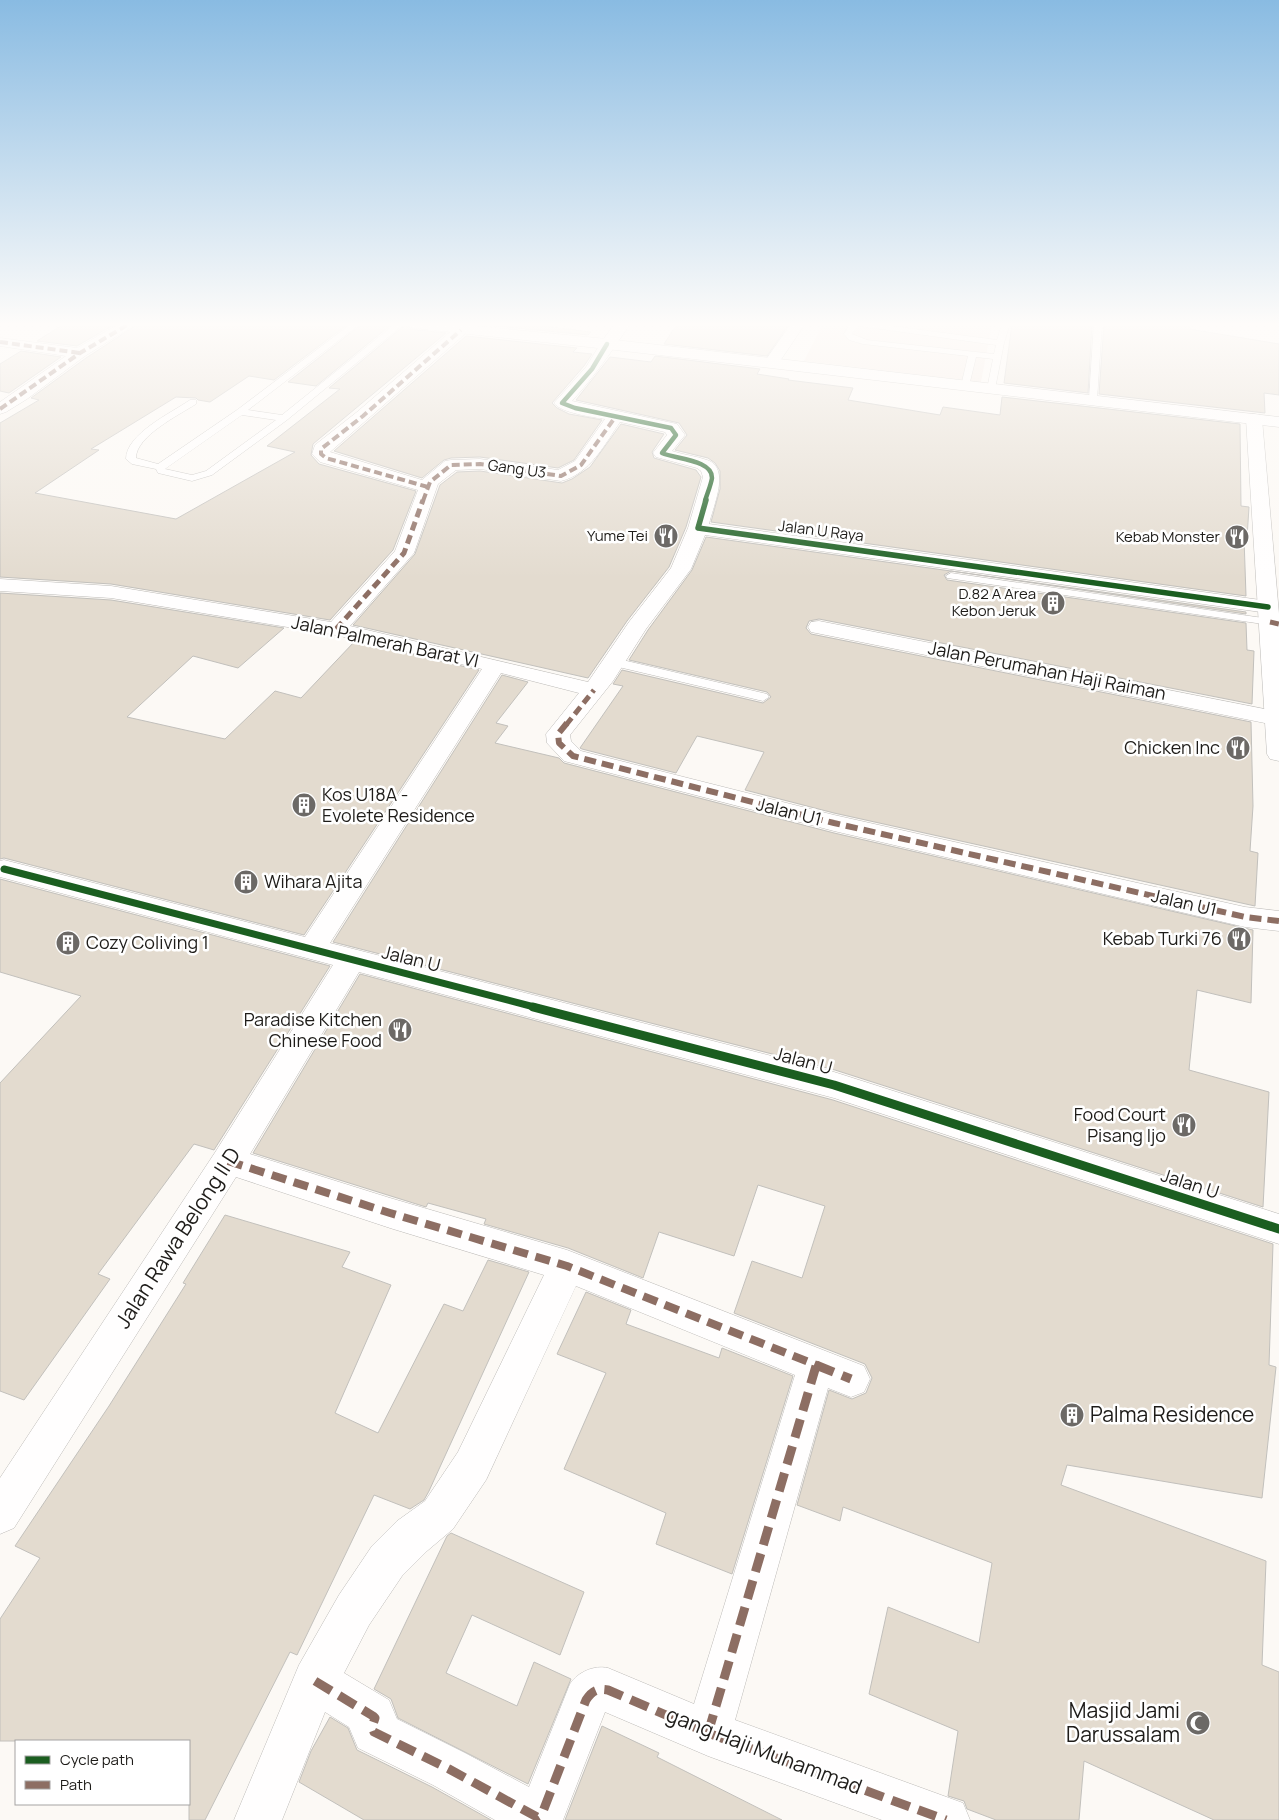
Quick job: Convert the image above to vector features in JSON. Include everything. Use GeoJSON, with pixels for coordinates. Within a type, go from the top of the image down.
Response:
{"type":"FeatureCollection","features":[{"type":"Feature","properties":{"kind":"street"},"geometry":{"type":"LineString","coordinates":[[336,629],[404,553],[428,487],[326,458],[321,454],[322,449],[371,409]]}},
{"type":"Feature","properties":{"kind":"street"},"geometry":{"type":"LineString","coordinates":[[580,409],[671,428],[676,435],[662,453],[703,464],[709,468],[712,477],[698,528]]}},
{"type":"Feature","properties":{"kind":"street"},"geometry":{"type":"LineString","coordinates":[[1169,409],[1279,422]]}},
{"type":"Feature","properties":{"kind":"street","name":"Gang U3"},"geometry":{"type":"LineString","coordinates":[[428,487],[430,482],[451,464],[480,464],[561,476],[581,464],[616,416]]}},
{"type":"Feature","properties":{"kind":"street"},"geometry":{"type":"LineString","coordinates":[[1254,419],[1272,618],[1275,718],[1279,754]]}},
{"type":"Feature","properties":{"kind":"street","name":"Jalan U Raya"},"geometry":{"type":"LineString","coordinates":[[698,528],[1272,618]]}},
{"type":"Feature","properties":{"kind":"street","name":"Jalan U1"},"geometry":{"type":"LineString","coordinates":[[698,528],[681,569],[637,627],[594,690],[558,734],[559,743],[574,756],[834,823],[1245,917],[1279,921]]}},
{"type":"Feature","properties":{"kind":"street","name":"Jalan Palmerah Barat VI"},"geometry":{"type":"LineString","coordinates":[[0,585],[111,592],[336,629],[496,665],[312,949]]}},
{"type":"Feature","properties":{"kind":"street","name":"Jalan Perumahan Haji Raiman"},"geometry":{"type":"LineString","coordinates":[[819,627],[956,652],[1275,718]]}},
{"type":"Feature","properties":{"kind":"street"},"geometry":{"type":"LineString","coordinates":[[496,665],[594,690]]}},
{"type":"Feature","properties":{"kind":"street","name":"Jalan U"},"geometry":{"type":"LineString","coordinates":[[4,869],[834,1085],[1279,1229]]}},
{"type":"Feature","properties":{"kind":"street","name":"Jalan Rawa Belong II D"},"geometry":{"type":"LineString","coordinates":[[0,1514],[228,1161],[352,959]]}},
{"type":"Feature","properties":{"kind":"street"},"geometry":{"type":"LineString","coordinates":[[228,1161],[390,1213],[566,1266],[834,1372],[708,1733]]}},
{"type":"Feature","properties":{"kind":"street"},"geometry":{"type":"LineString","coordinates":[[258,1820],[315,1681],[354,1610],[387,1561],[412,1536],[439,1515],[464,1480],[566,1266]]}},
{"type":"Feature","properties":{"kind":"street","name":"gang Haji Muhammad"},"geometry":{"type":"LineString","coordinates":[[315,1681],[373,1716],[375,1718],[372,1727],[374,1732],[449,1769],[537,1817],[542,1814],[586,1700],[592,1691],[599,1688],[608,1690],[708,1733],[946,1820]]}},
{"type":"Feature","properties":{"kind":"lane"},"geometry":{"type":"LineString","coordinates":[[183,409],[136,441],[130,452],[131,459],[135,462],[160,467],[244,409]]}},
{"type":"Feature","properties":{"kind":"lane"},"geometry":{"type":"LineString","coordinates":[[160,467],[161,471],[168,474],[192,478],[209,473],[295,409]]}},
{"type":"Feature","properties":{"kind":"lane"},"geometry":{"type":"LineString","coordinates":[[240,412],[284,418]]}},
{"type":"Feature","properties":{"kind":"lane"},"geometry":{"type":"LineString","coordinates":[[951,576],[1272,618]]}},
{"type":"Feature","properties":{"kind":"lane"},"geometry":{"type":"LineString","coordinates":[[614,662],[763,697]]}},
{"type":"Feature","properties":{"kind":"building"},"geometry":{"type":"Polygon","coordinates":[[[24,409],[156,409],[91,449],[99,450],[35,493],[176,519],[295,452],[267,446],[314,409],[355,409],[313,444],[311,455],[319,464],[416,491],[393,550],[330,620],[111,584],[0,577],[0,423],[24,409]]]}},
{"type":"Feature","properties":{"kind":"building"},"geometry":{"type":"Polygon","coordinates":[[[382,409],[559,409],[569,414],[602,420],[574,460],[558,468],[480,457],[451,458],[444,460],[422,478],[334,451],[382,409]]]}},
{"type":"Feature","properties":{"kind":"building"},"geometry":{"type":"Polygon","coordinates":[[[616,409],[903,409],[940,415],[942,409],[957,409],[1000,415],[1001,409],[1107,409],[1240,424],[1241,506],[1249,507],[1247,538],[1244,538],[1246,596],[711,522],[720,489],[720,471],[715,463],[708,458],[675,450],[687,435],[679,423],[616,409]]]}},
{"type":"Feature","properties":{"kind":"building"},"geometry":{"type":"Polygon","coordinates":[[[1229,409],[1265,409],[1265,413],[1229,409]]]}},
{"type":"Feature","properties":{"kind":"building"},"geometry":{"type":"Polygon","coordinates":[[[621,424],[664,434],[652,452],[654,458],[696,470],[701,477],[686,527],[669,567],[627,621],[588,678],[353,625],[415,554],[440,485],[457,472],[480,471],[562,483],[590,467],[621,424]]]}},
{"type":"Feature","properties":{"kind":"building"},"geometry":{"type":"Polygon","coordinates":[[[706,537],[951,571],[944,575],[947,580],[1246,623],[1247,650],[1254,651],[1252,704],[819,619],[809,621],[806,628],[811,634],[1251,722],[1253,806],[1250,851],[1258,853],[1255,906],[834,813],[745,790],[764,752],[697,736],[676,773],[580,748],[623,686],[613,684],[622,670],[763,703],[771,697],[767,692],[629,660],[648,630],[692,570],[706,537]]]}},
{"type":"Feature","properties":{"kind":"building"},"geometry":{"type":"Polygon","coordinates":[[[955,572],[1246,612],[1246,614],[955,572]]]}},
{"type":"Feature","properties":{"kind":"building"},"geometry":{"type":"Polygon","coordinates":[[[0,593],[111,600],[284,628],[238,668],[193,656],[127,717],[225,739],[275,691],[301,698],[355,641],[479,670],[304,935],[4,858],[0,859],[0,593]]]}},
{"type":"Feature","properties":{"kind":"building"},"geometry":{"type":"Polygon","coordinates":[[[502,675],[528,682],[496,723],[508,726],[495,743],[559,758],[564,763],[834,833],[1253,930],[1251,1003],[1197,990],[1189,1070],[1269,1092],[1263,1207],[835,1070],[333,942],[502,675]]]}},
{"type":"Feature","properties":{"kind":"building"},"geometry":{"type":"Polygon","coordinates":[[[0,879],[330,966],[214,1150],[194,1144],[98,1274],[110,1279],[24,1400],[0,1391],[0,1083],[81,996],[0,972],[0,879]]]}},
{"type":"Feature","properties":{"kind":"building"},"geometry":{"type":"Polygon","coordinates":[[[360,974],[833,1100],[1273,1244],[1269,1365],[1276,1367],[1262,1498],[1067,1465],[1061,1485],[1266,1561],[1262,1665],[1279,1672],[1279,1820],[1214,1820],[1084,1761],[1079,1820],[996,1820],[967,1809],[964,1801],[948,1796],[958,1731],[869,1694],[888,1607],[979,1643],[992,1563],[843,1507],[840,1521],[797,1505],[829,1390],[852,1399],[866,1393],[872,1378],[865,1364],[734,1313],[752,1261],[802,1278],[825,1206],[758,1185],[734,1256],[659,1232],[643,1278],[568,1248],[484,1224],[486,1219],[428,1203],[426,1207],[253,1153],[360,974]]]}},
{"type":"Feature","properties":{"kind":"building"},"geometry":{"type":"Polygon","coordinates":[[[225,1215],[350,1252],[342,1267],[391,1285],[335,1413],[378,1433],[444,1304],[463,1311],[488,1260],[529,1272],[424,1500],[410,1509],[374,1495],[297,1655],[290,1652],[205,1820],[189,1820],[190,1740],[0,1741],[0,1619],[40,1558],[15,1546],[109,1406],[186,1284],[183,1283],[225,1215]]]}},
{"type":"Feature","properties":{"kind":"building"},"geometry":{"type":"Polygon","coordinates":[[[586,1292],[631,1310],[626,1324],[719,1358],[722,1348],[793,1376],[732,1574],[656,1544],[666,1513],[564,1469],[606,1373],[557,1354],[586,1292]]]}},
{"type":"Feature","properties":{"kind":"building"},"geometry":{"type":"Polygon","coordinates":[[[451,1533],[584,1592],[560,1655],[472,1615],[446,1673],[517,1706],[534,1662],[571,1679],[528,1784],[398,1718],[391,1699],[374,1689],[447,1536],[451,1533]]]}},
{"type":"Feature","properties":{"kind":"building"},"geometry":{"type":"Polygon","coordinates":[[[330,1717],[348,1728],[357,1750],[432,1787],[491,1820],[364,1820],[299,1782],[311,1751],[330,1717]]]}},
{"type":"Feature","properties":{"kind":"building"},"geometry":{"type":"Polygon","coordinates":[[[602,1726],[659,1753],[657,1757],[782,1820],[565,1820],[602,1726]]]}},
{"type":"Feature","properties":{"kind":"marked path"},"geometry":{"type":"LineString","coordinates":[[371,409],[321,449],[321,454],[326,458],[428,487]]}},
{"type":"Feature","properties":{"kind":"marked path"},"geometry":{"type":"LineString","coordinates":[[336,629],[404,553],[430,482],[451,465],[480,464],[561,476],[581,465],[616,416]]}},
{"type":"Feature","properties":{"kind":"marked path"},"geometry":{"type":"LineString","coordinates":[[1270,622],[1279,624]]}},
{"type":"Feature","properties":{"kind":"marked path"},"geometry":{"type":"LineString","coordinates":[[594,690],[558,734],[559,743],[573,756],[834,823],[1245,917],[1279,921]]}},
{"type":"Feature","properties":{"kind":"marked path"},"geometry":{"type":"LineString","coordinates":[[228,1161],[390,1213],[567,1266],[851,1379]]}},
{"type":"Feature","properties":{"kind":"marked path"},"geometry":{"type":"LineString","coordinates":[[708,1733],[816,1366]]}},
{"type":"Feature","properties":{"kind":"marked path"},"geometry":{"type":"LineString","coordinates":[[315,1681],[373,1716],[375,1718],[372,1727],[374,1732],[449,1769],[537,1817],[542,1814],[586,1700],[592,1692],[600,1689],[608,1690],[708,1733],[946,1820]]}},
{"type":"Feature","properties":{"kind":"cycle path"},"geometry":{"type":"LineString","coordinates":[[579,409],[671,428],[676,435],[662,453],[703,464],[709,468],[712,477],[698,528],[1268,607]]}},
{"type":"Feature","properties":{"kind":"cycle path"},"geometry":{"type":"LineString","coordinates":[[4,869],[834,1085],[1279,1229]]}},
{"type":"Feature","properties":{"kind":"place","name":"Yume Tei"},"geometry":{"type":"Point","coordinates":[666,536]}},
{"type":"Feature","properties":{"kind":"place","name":"Kebab Monster"},"geometry":{"type":"Point","coordinates":[1237,537]}},
{"type":"Feature","properties":{"kind":"place","name":"D.82 A Area Kebon Jeruk"},"geometry":{"type":"Point","coordinates":[1053,603]}},
{"type":"Feature","properties":{"kind":"place","name":"Chicken Inc"},"geometry":{"type":"Point","coordinates":[1238,748]}},
{"type":"Feature","properties":{"kind":"place","name":"Kos U18A - Evolete Residence"},"geometry":{"type":"Point","coordinates":[304,805]}},
{"type":"Feature","properties":{"kind":"place","name":"Wihara Ajita"},"geometry":{"type":"Point","coordinates":[246,882]}},
{"type":"Feature","properties":{"kind":"place","name":"Kebab Turki 76"},"geometry":{"type":"Point","coordinates":[1239,939]}},
{"type":"Feature","properties":{"kind":"place","name":"Cozy Coliving 1"},"geometry":{"type":"Point","coordinates":[68,943]}},
{"type":"Feature","properties":{"kind":"place","name":"Paradise Kitchen Chinese Food"},"geometry":{"type":"Point","coordinates":[400,1030]}},
{"type":"Feature","properties":{"kind":"place","name":"Food Court Pisang Ijo"},"geometry":{"type":"Point","coordinates":[1184,1125]}},
{"type":"Feature","properties":{"kind":"place","name":"Palma Residence"},"geometry":{"type":"Point","coordinates":[1072,1415]}},
{"type":"Feature","properties":{"kind":"place","name":"Masjid Jami Darussalam"},"geometry":{"type":"Point","coordinates":[1198,1723]}}]}
